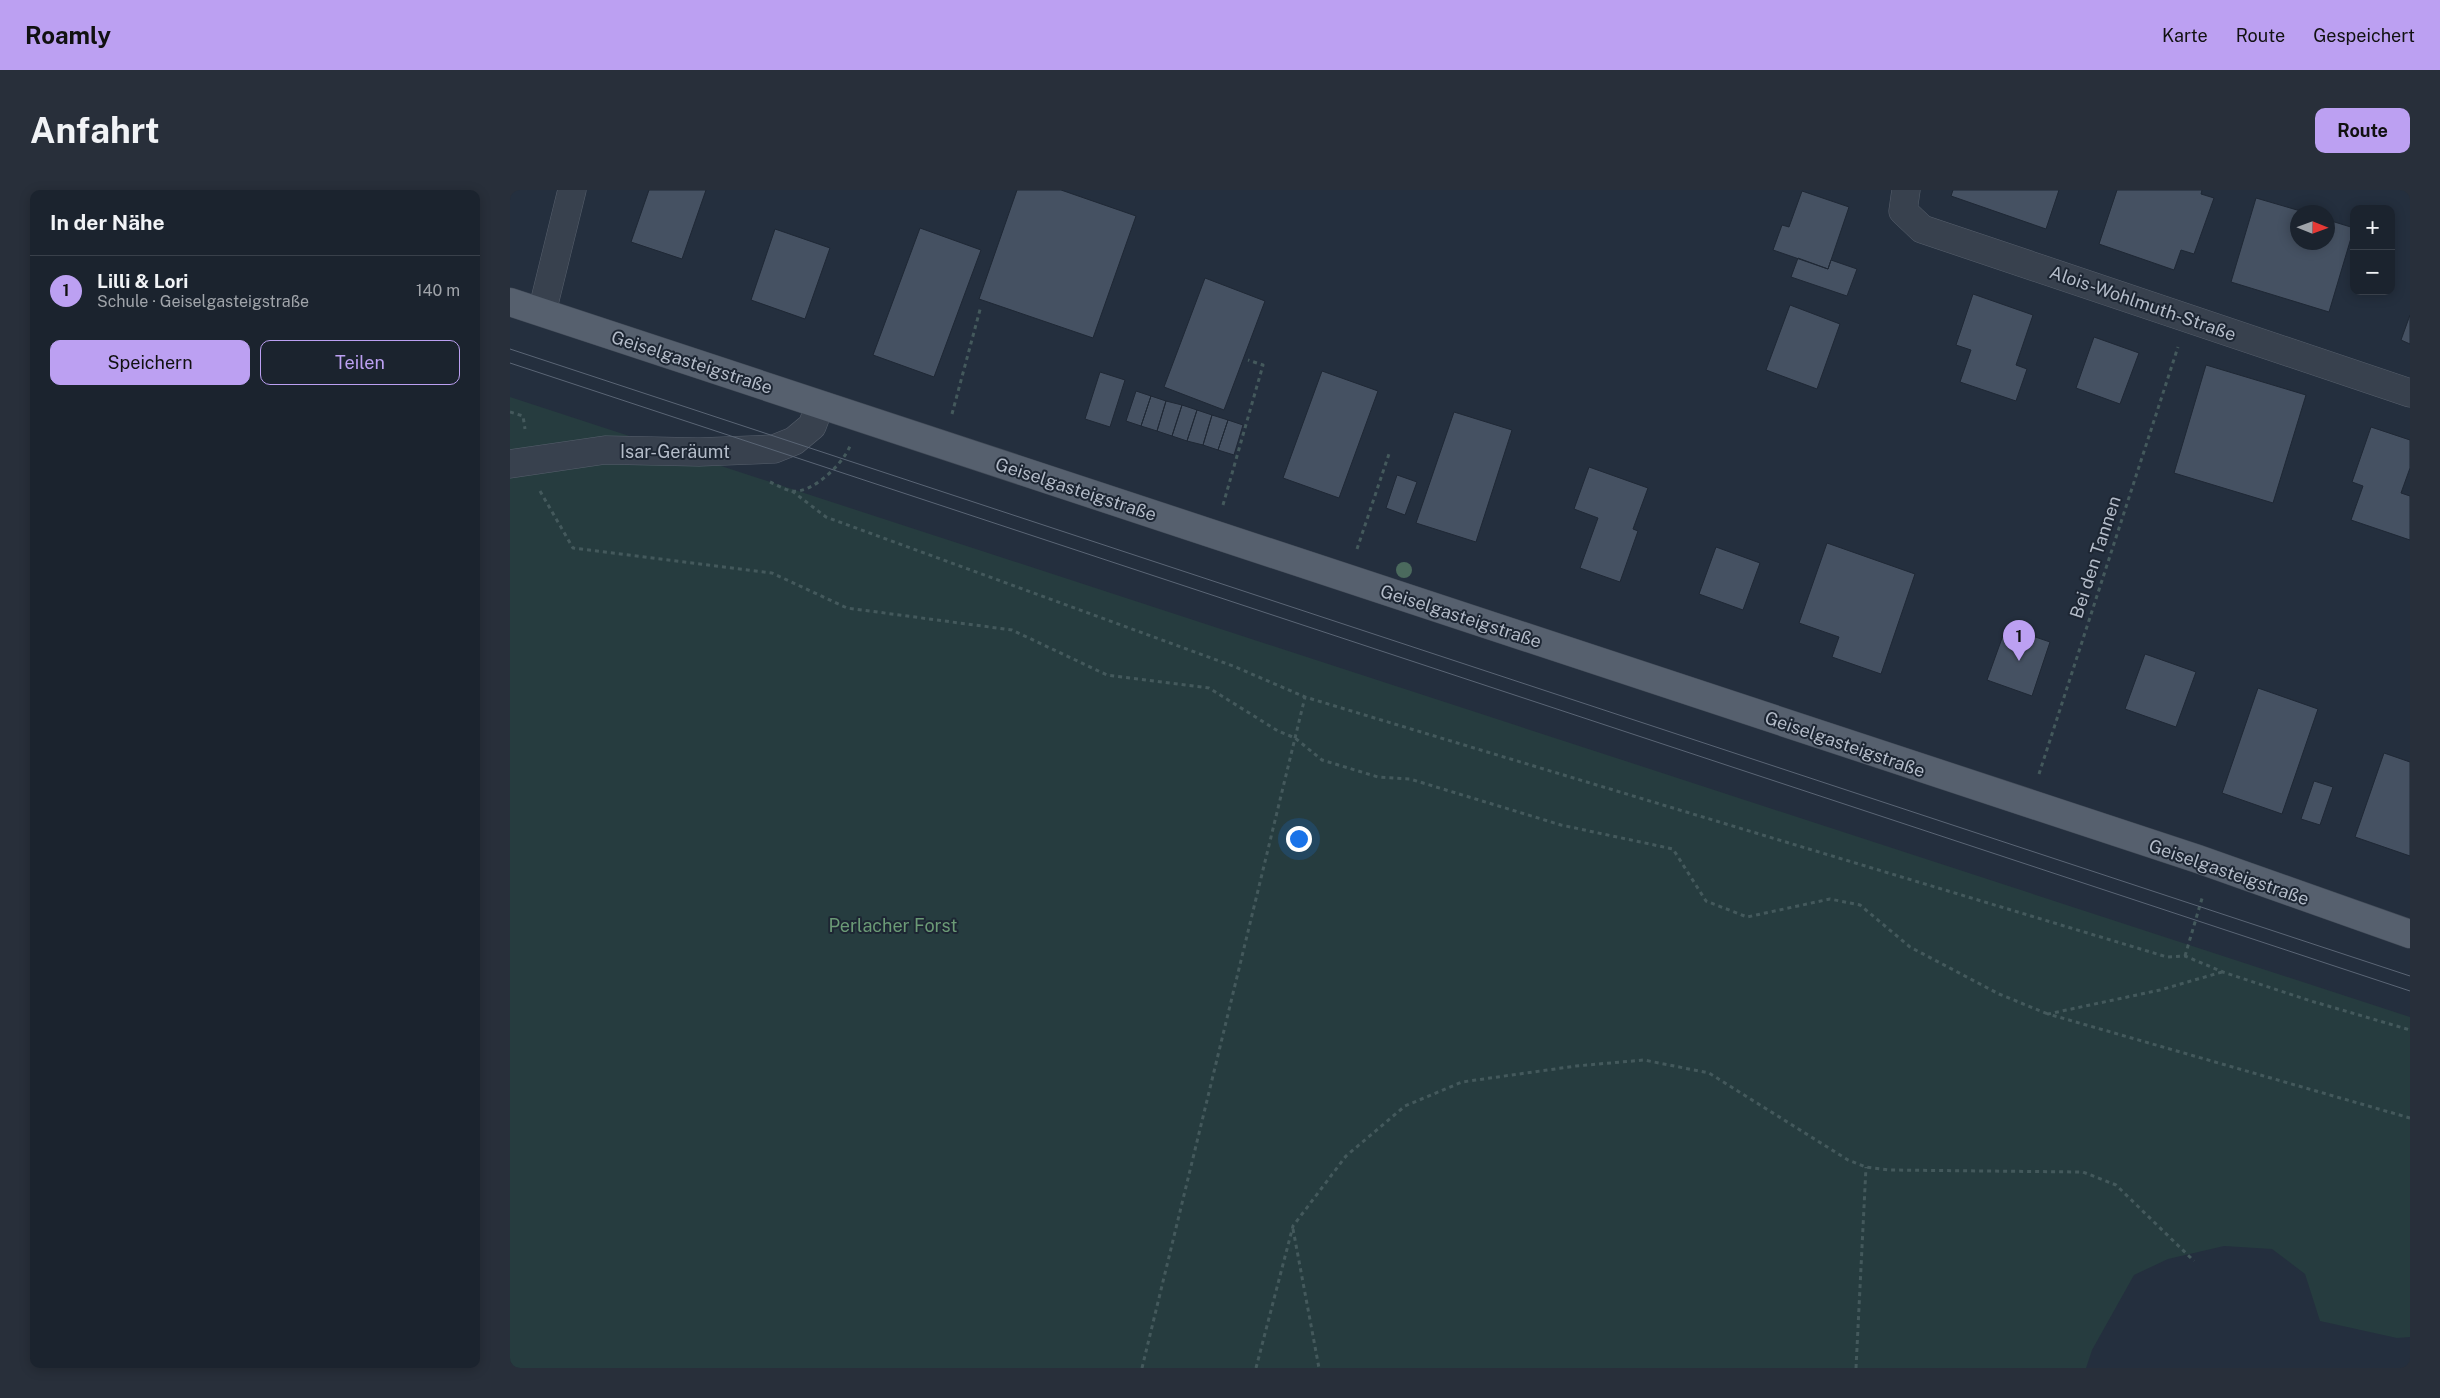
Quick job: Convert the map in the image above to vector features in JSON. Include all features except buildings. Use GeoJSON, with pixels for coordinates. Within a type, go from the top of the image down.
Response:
{"type":"FeatureCollection","features":[{"type":"Feature","properties":{"kind":"main road","name":"Geiselgasteigstraße"},"geometry":{"type":"LineString","coordinates":[[510,302],[2029,805],[2198,859],[2410,934]]}},
{"type":"Feature","properties":{"kind":"street"},"geometry":{"type":"LineString","coordinates":[[542,312],[572,190]]}},
{"type":"Feature","properties":{"kind":"street","name":"Alois-Wohlmuth-Straße"},"geometry":{"type":"LineString","coordinates":[[1906,190],[1903,211],[1922,229],[2410,393]]}},
{"type":"Feature","properties":{"kind":"street","name":"Isar-Geräumt"},"geometry":{"type":"LineString","coordinates":[[510,464],[544,457],[605,450],[699,452],[774,449],[794,441],[812,426],[820,405]]}},
{"type":"Feature","properties":{"kind":"path"},"geometry":{"type":"LineString","coordinates":[[944,446],[981,306]]}},
{"type":"Feature","properties":{"kind":"path","name":"Bei den Tannen"},"geometry":{"type":"LineString","coordinates":[[2029,805],[2187,318]]}},
{"type":"Feature","properties":{"kind":"path"},"geometry":{"type":"LineString","coordinates":[[1215,534],[1263,364],[1248,360]]}},
{"type":"Feature","properties":{"kind":"path"},"geometry":{"type":"LineString","coordinates":[[1364,528],[1390,451]]}},
{"type":"Feature","properties":{"kind":"path"},"geometry":{"type":"LineString","coordinates":[[544,457],[540,493],[573,548],[772,572],[847,608],[1012,630],[1107,675],[1209,688],[1278,731],[1295,738],[1322,760],[1378,777],[1410,779],[1561,825],[1673,849],[1706,901],[1747,917],[1830,899],[1860,905],[1910,947],[1999,994],[2048,1014],[2410,1118]]}},
{"type":"Feature","properties":{"kind":"path"},"geometry":{"type":"LineString","coordinates":[[792,491],[826,517],[1233,666],[1305,697],[2166,957],[2185,956],[2223,972],[2410,1030]]}},
{"type":"Feature","properties":{"kind":"path"},"geometry":{"type":"LineString","coordinates":[[1142,1368],[1305,697]]}},
{"type":"Feature","properties":{"kind":"path"},"geometry":{"type":"LineString","coordinates":[[2185,956],[2204,894]]}},
{"type":"Feature","properties":{"kind":"path"},"geometry":{"type":"LineString","coordinates":[[2048,1014],[2160,990],[2223,972]]}},
{"type":"Feature","properties":{"kind":"path"},"geometry":{"type":"LineString","coordinates":[[1256,1368],[1293,1226],[1346,1156],[1405,1106],[1462,1082],[1576,1066],[1644,1060],[1709,1073],[1848,1160],[1866,1167],[1889,1170],[2083,1172],[2116,1185],[2194,1261]]}},
{"type":"Feature","properties":{"kind":"path"},"geometry":{"type":"LineString","coordinates":[[1856,1368],[1866,1167]]}},
{"type":"Feature","properties":{"kind":"path"},"geometry":{"type":"LineString","coordinates":[[1293,1226],[1319,1368]]}},
{"type":"Feature","properties":{"kind":"green space","name":"Perlacher Forst"},"geometry":{"type":"Polygon","coordinates":[[[510,397],[2410,1017],[2410,1337],[2397,1338],[2320,1321],[2305,1274],[2272,1249],[2224,1246],[2168,1259],[2134,1275],[2092,1350],[2086,1368],[510,1368],[510,397]]]}},
{"type":"Feature","properties":{"kind":"tram line"},"geometry":{"type":"LineString","coordinates":[[510,349],[2410,976]]}},
{"type":"Feature","properties":{"kind":"tram line"},"geometry":{"type":"LineString","coordinates":[[510,363],[2410,991]]}},
{"type":"Feature","properties":{"kind":"place","name":"Lilli & Lori"},"geometry":{"type":"Point","coordinates":[2019,661]}}]}
